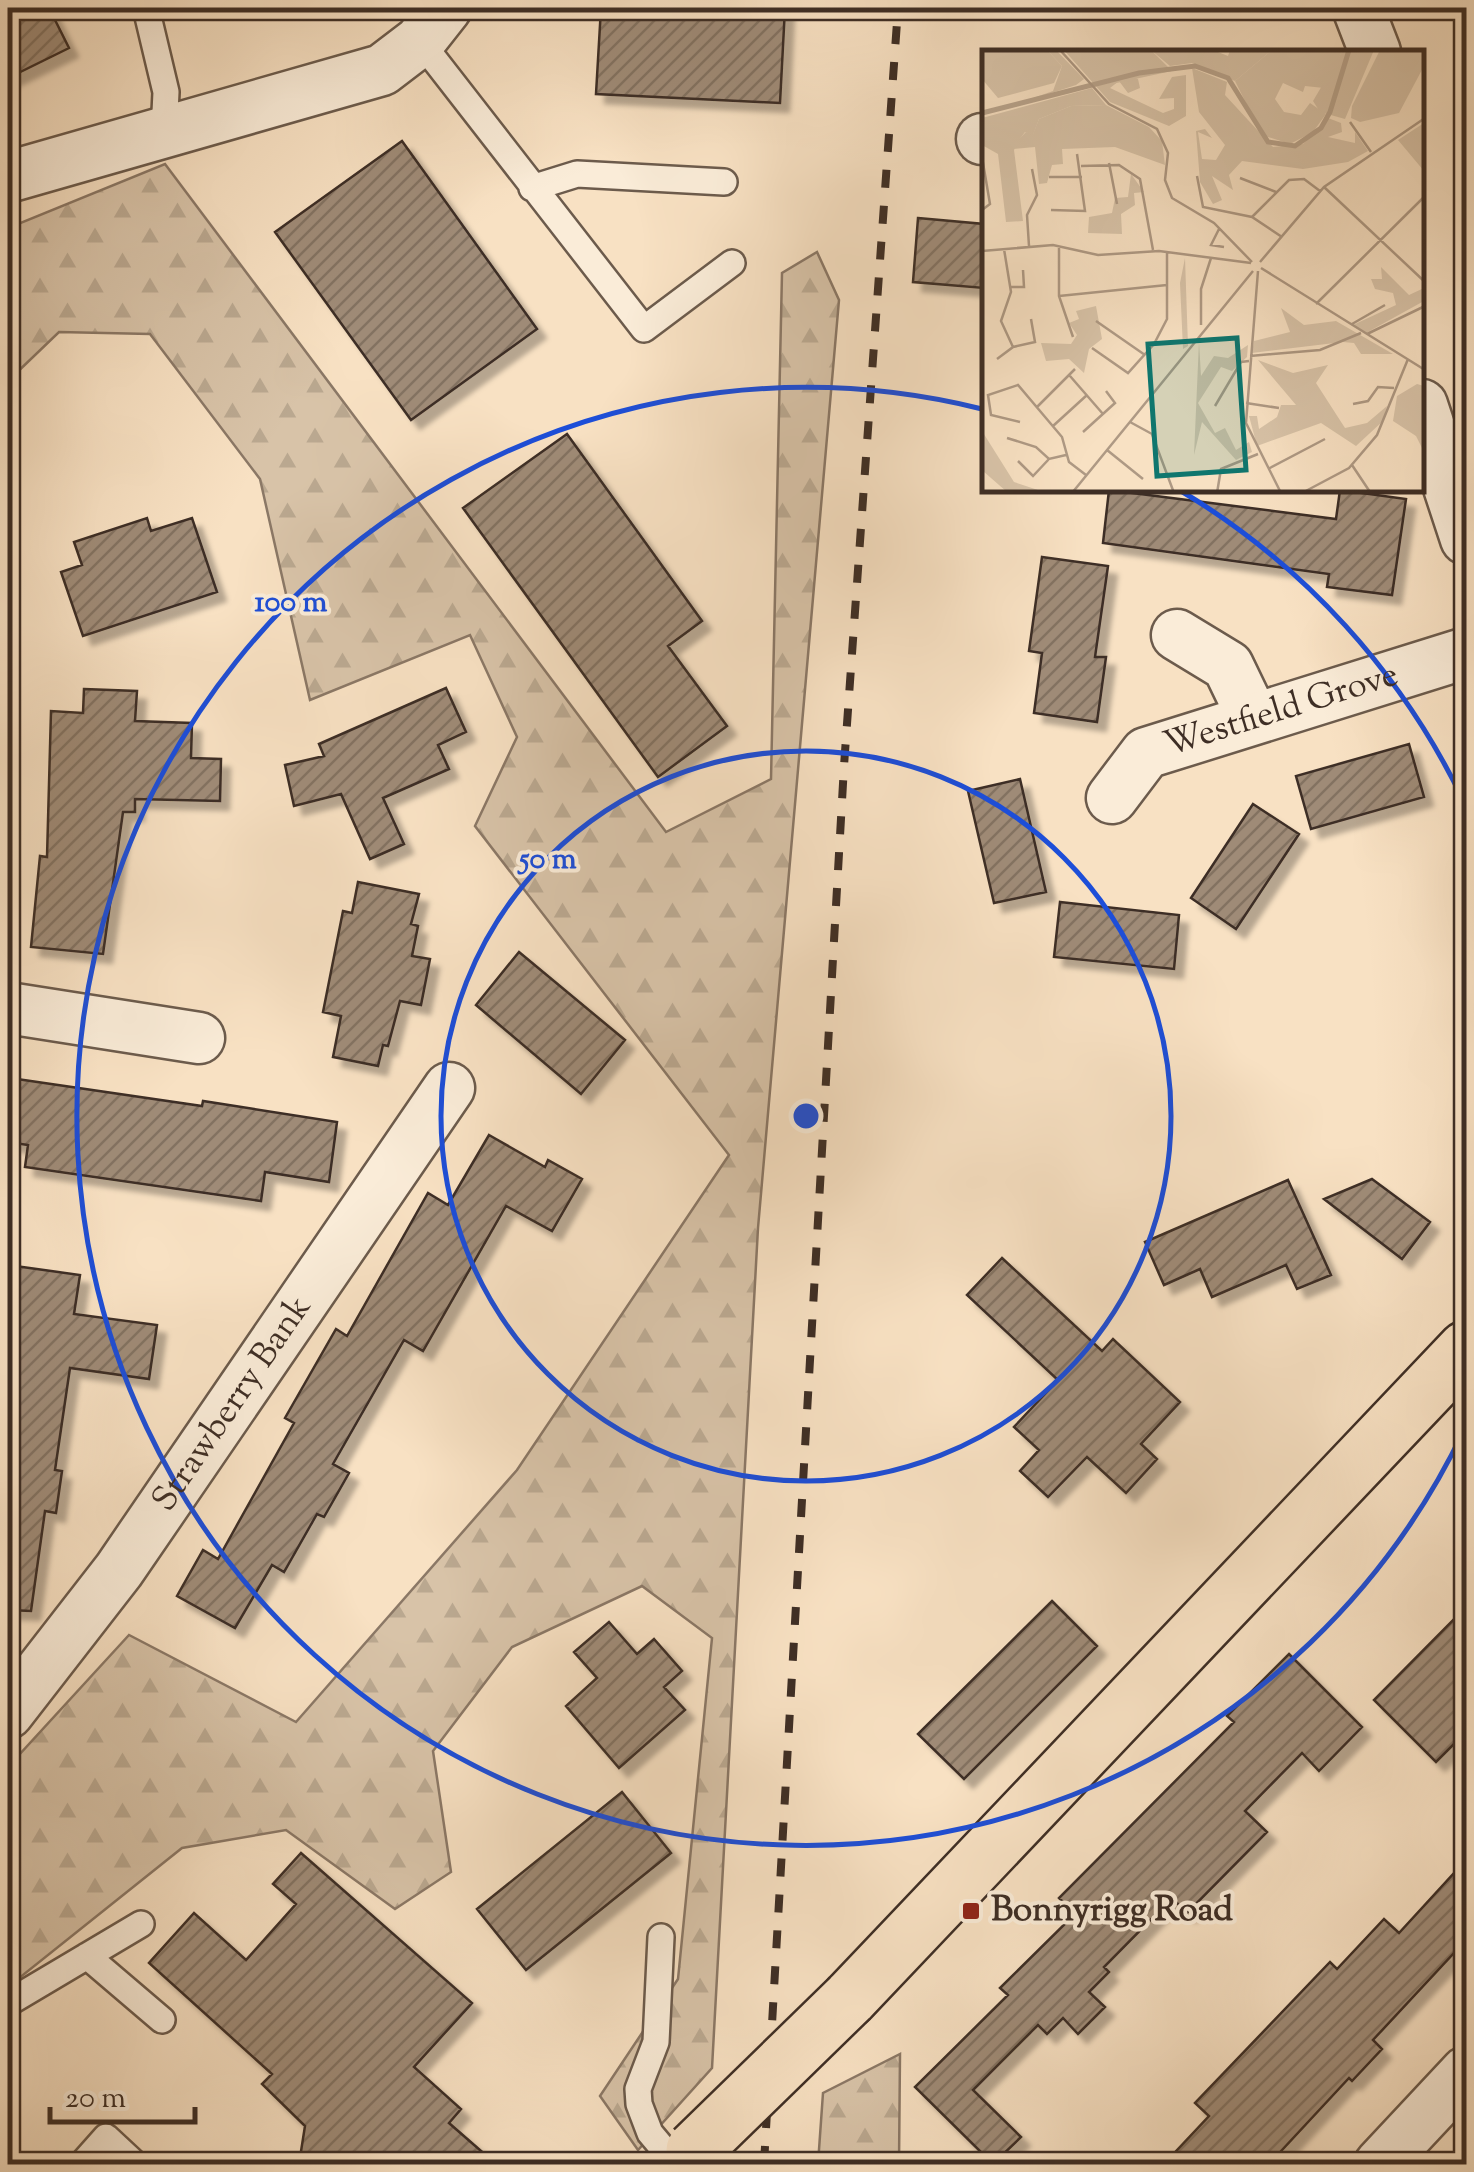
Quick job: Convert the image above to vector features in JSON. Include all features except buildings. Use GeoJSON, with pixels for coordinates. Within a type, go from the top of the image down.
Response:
{"type":"FeatureCollection","features":[{"type":"Feature","properties":{"kind":"main road"},"geometry":{"type":"LineString","coordinates":[[684,2159],[850,1998],[1466,1349]]}},
{"type":"Feature","properties":{"kind":"street"},"geometry":{"type":"LineString","coordinates":[[1358,8],[1373,50]]}},
{"type":"Feature","properties":{"kind":"street"},"geometry":{"type":"LineString","coordinates":[[8,178],[382,70],[433,24]]}},
{"type":"Feature","properties":{"kind":"street"},"geometry":{"type":"LineString","coordinates":[[1424,408],[1457,478],[1466,539]]}},
{"type":"Feature","properties":{"kind":"street"},"geometry":{"type":"LineString","coordinates":[[1178,635],[1228,666],[1253,718]]}},
{"type":"Feature","properties":{"kind":"street","name":"Westfield Grove"},"geometry":{"type":"LineString","coordinates":[[1112,798],[1146,753],[1466,653]]}},
{"type":"Feature","properties":{"kind":"street"},"geometry":{"type":"LineString","coordinates":[[8,1008],[199,1038]]}},
{"type":"Feature","properties":{"kind":"street","name":"Strawberry Bank"},"geometry":{"type":"LineString","coordinates":[[8,1714],[119,1570],[447,1086]]}},
{"type":"Feature","properties":{"kind":"street"},"geometry":{"type":"LineString","coordinates":[[1380,2164],[1466,2072]]}},
{"type":"Feature","properties":{"kind":"lane"},"geometry":{"type":"LineString","coordinates":[[146,8],[166,92],[164,132]]}},
{"type":"Feature","properties":{"kind":"lane"},"geometry":{"type":"LineString","coordinates":[[433,24],[532,188],[644,329],[732,264]]}},
{"type":"Feature","properties":{"kind":"lane"},"geometry":{"type":"LineString","coordinates":[[532,188],[578,174],[724,182]]}},
{"type":"Feature","properties":{"kind":"lane"},"geometry":{"type":"LineString","coordinates":[[8,2003],[141,1924]]}},
{"type":"Feature","properties":{"kind":"lane"},"geometry":{"type":"LineString","coordinates":[[662,1937],[656,2042],[638,2089],[639,2104],[650,2133],[684,2159]]}},
{"type":"Feature","properties":{"kind":"lane"},"geometry":{"type":"LineString","coordinates":[[86,1956],[162,2020]]}},
{"type":"Feature","properties":{"kind":"lane"},"geometry":{"type":"LineString","coordinates":[[82,2164],[106,2137],[135,2164]]}},
{"type":"Feature","properties":{"kind":"green space"},"geometry":{"type":"Polygon","coordinates":[[[165,164],[666,832],[771,779],[782,273],[817,252],[839,300],[758,1228],[712,2068],[638,2150],[600,2096],[678,1979],[712,1638],[642,1586],[512,1647],[433,1751],[451,1872],[395,1909],[286,1830],[182,1848],[8,1987],[8,1767],[129,1635],[296,1722],[517,1470],[729,1155],[475,826],[517,737],[470,635],[310,700],[260,479],[150,334],[59,332],[8,381],[8,228],[165,164]]]}},
{"type":"Feature","properties":{"kind":"green space"},"geometry":{"type":"Polygon","coordinates":[[[900,2054],[899,2164],[818,2164],[823,2093],[900,2054]]]}},
{"type":"Feature","properties":{"kind":"railway"},"geometry":{"type":"LineString","coordinates":[[764,2164],[844,766],[898,8]]}},
{"type":"Feature","properties":{"kind":"place","name":"Bonnyrigg Road"},"geometry":{"type":"Point","coordinates":[971,1911]}}]}
